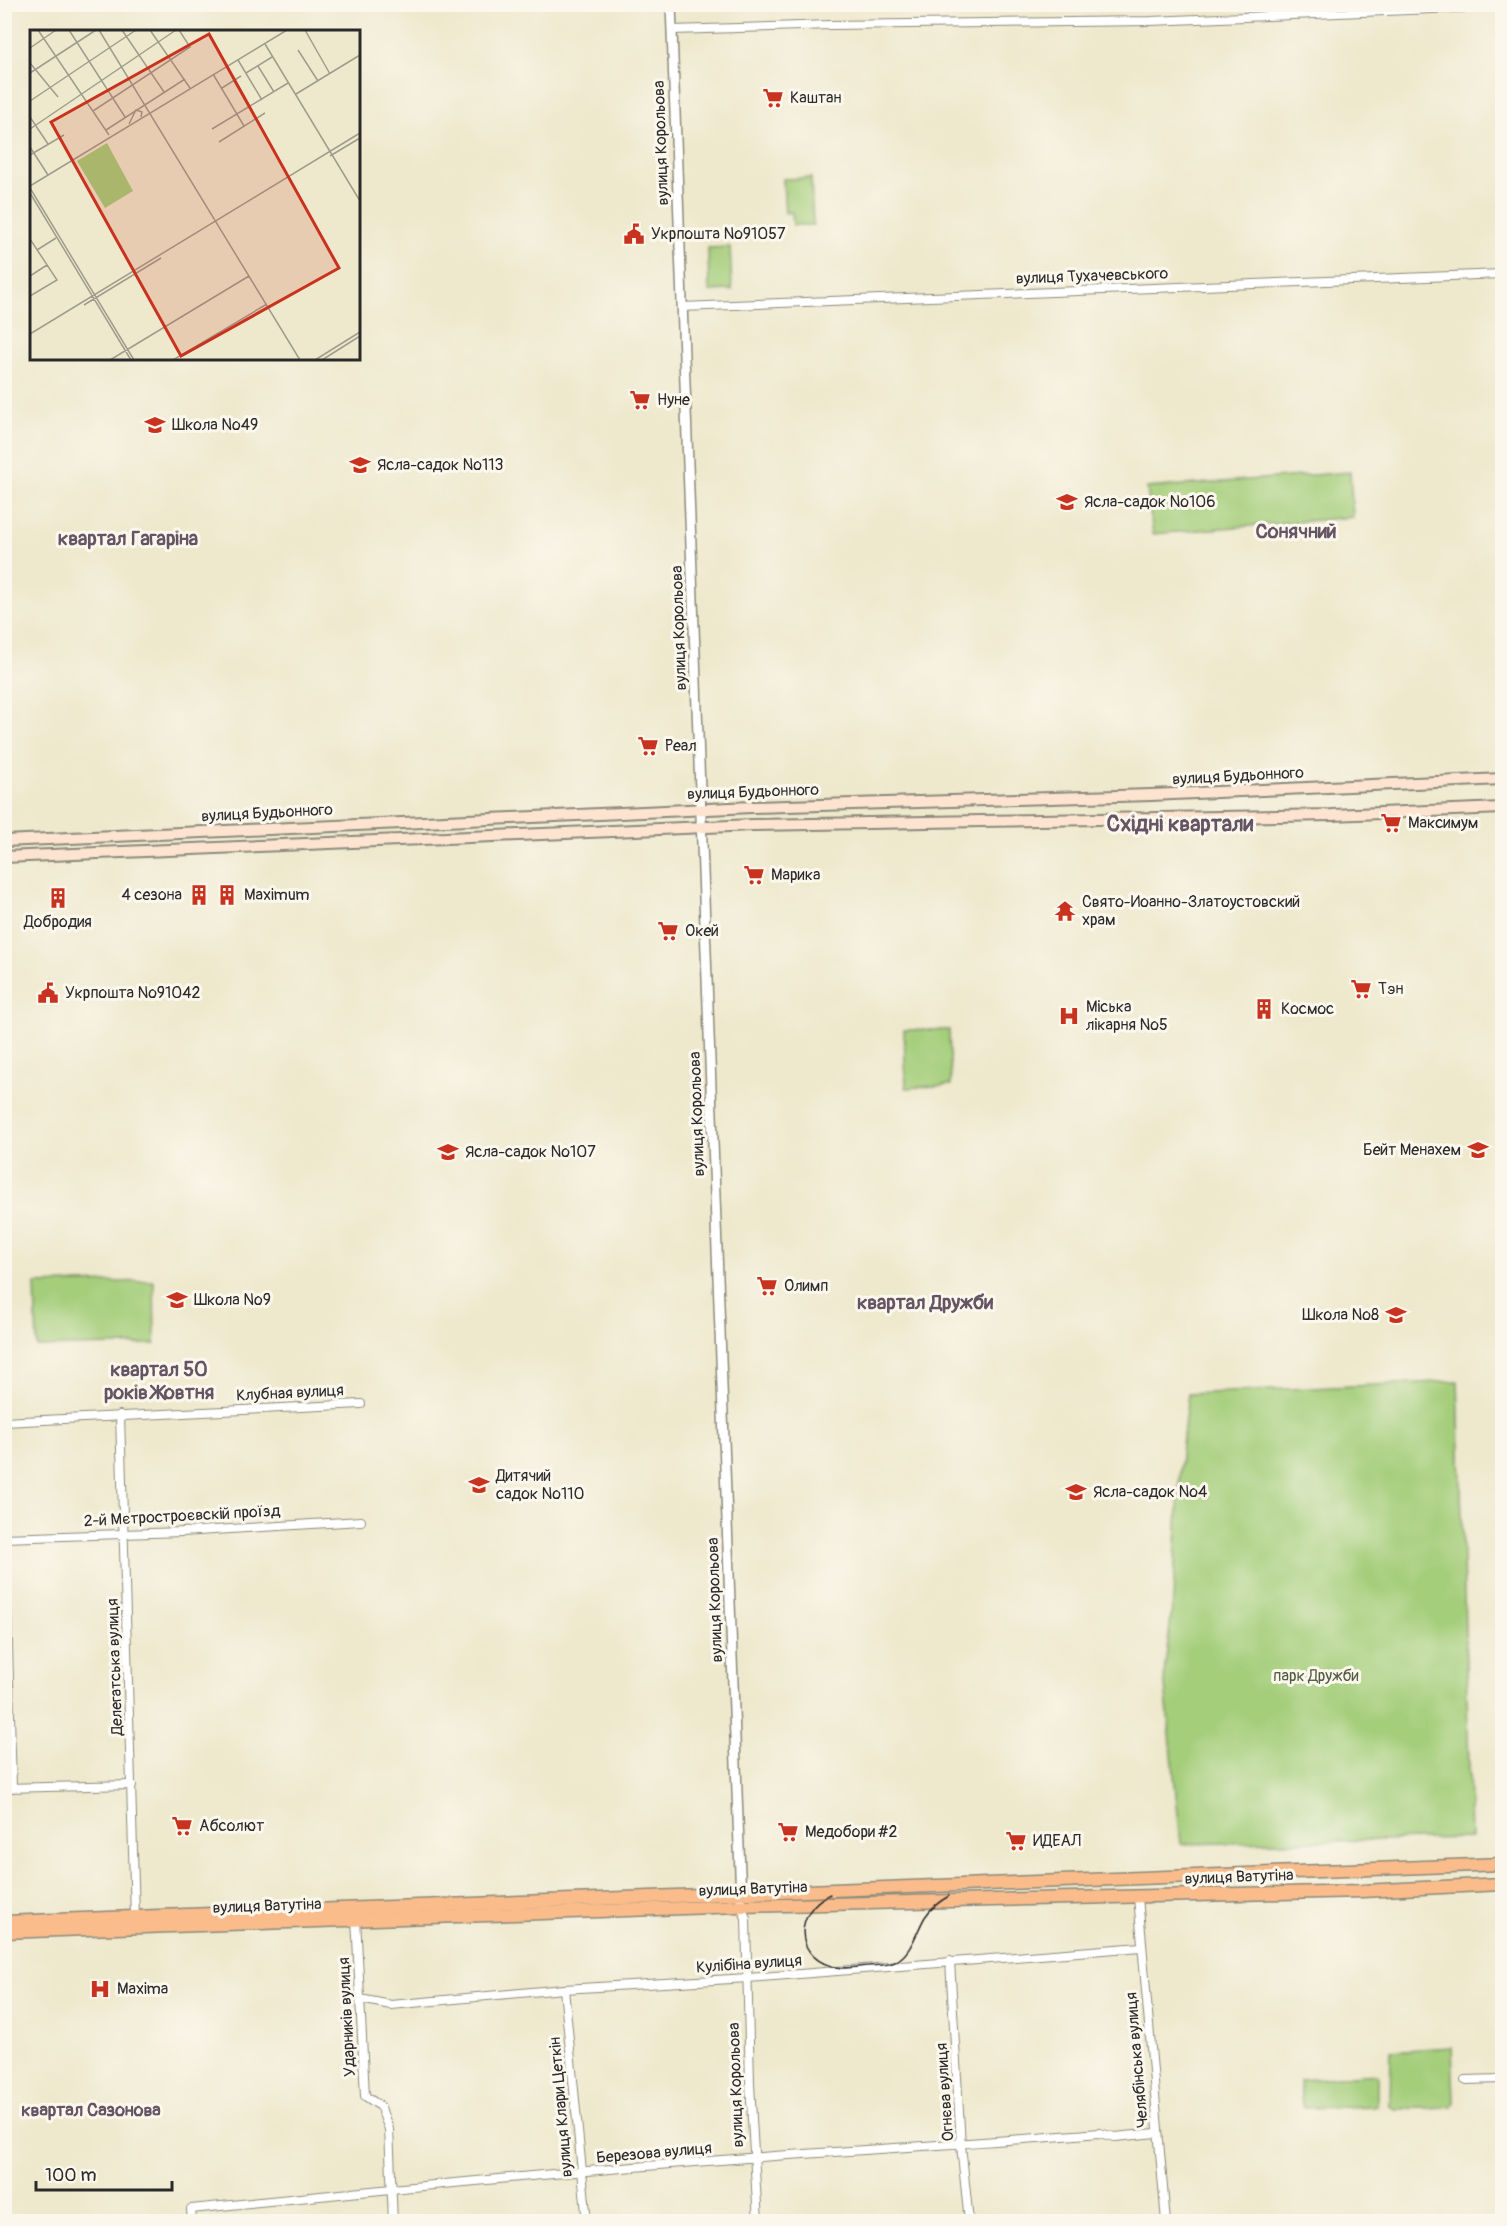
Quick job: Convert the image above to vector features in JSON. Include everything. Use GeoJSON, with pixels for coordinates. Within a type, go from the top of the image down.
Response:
{"type":"FeatureCollection","features":[{"type":"Feature","properties":{"kind":"main road","name":"вулиця Будьонного"},"geometry":{"type":"LineString","coordinates":[[4,841],[701,809],[1151,795],[1503,779]]}},
{"type":"Feature","properties":{"kind":"main road","name":"вулиця Будьонного"},"geometry":{"type":"LineString","coordinates":[[4,857],[701,828],[1332,815],[1503,808]]}},
{"type":"Feature","properties":{"kind":"main road","name":"вулиця Ватутіна"},"geometry":{"type":"LineString","coordinates":[[4,1932],[356,1914],[1503,1864]]}},
{"type":"Feature","properties":{"kind":"main road","name":"вулиця Ватутіна"},"geometry":{"type":"LineString","coordinates":[[741,1899],[1138,1897],[1503,1884]]}},
{"type":"Feature","properties":{"kind":"main road","name":"вулиця Ватутіна"},"geometry":{"type":"LineString","coordinates":[[4,1922],[135,1917],[356,1914]]}},
{"type":"Feature","properties":{"kind":"street","name":"вулиця Корольова"},"geometry":{"type":"LineString","coordinates":[[671,4],[741,1899],[746,1918],[758,2222]]}},
{"type":"Feature","properties":{"kind":"street"},"geometry":{"type":"LineString","coordinates":[[672,30],[831,25],[1151,21],[1503,6]]}},
{"type":"Feature","properties":{"kind":"street","name":"вулиця Тухачевського"},"geometry":{"type":"LineString","coordinates":[[682,307],[1503,274]]}},
{"type":"Feature","properties":{"kind":"street","name":"Клубная вулиця"},"geometry":{"type":"LineString","coordinates":[[4,1422],[361,1404]]}},
{"type":"Feature","properties":{"kind":"street","name":"Делегатська вулиця"},"geometry":{"type":"LineString","coordinates":[[120,1415],[135,1917]]}},
{"type":"Feature","properties":{"kind":"street","name":"2-й Мєтростроєвскій проїзд"},"geometry":{"type":"LineString","coordinates":[[5,1538],[182,1532],[361,1521]]}},
{"type":"Feature","properties":{"kind":"street"},"geometry":{"type":"LineString","coordinates":[[5,1538],[8,1788],[132,1785]]}},
{"type":"Feature","properties":{"kind":"street","name":"Челябінська вулиця"},"geometry":{"type":"LineString","coordinates":[[1138,1897],[1156,2133],[1166,2222]]}},
{"type":"Feature","properties":{"kind":"street","name":"Ударників вулиця"},"geometry":{"type":"LineString","coordinates":[[356,1914],[365,2096],[380,2106],[389,2129],[393,2222]]}},
{"type":"Feature","properties":{"kind":"street","name":"Кулібіна вулиця"},"geometry":{"type":"LineString","coordinates":[[360,1999],[391,2005],[564,1989],[748,1978],[1141,1947]]}},
{"type":"Feature","properties":{"kind":"street","name":"Огнєва вулиця"},"geometry":{"type":"LineString","coordinates":[[950,1961],[969,2222]]}},
{"type":"Feature","properties":{"kind":"street","name":"вулиця Клари Цеткін"},"geometry":{"type":"LineString","coordinates":[[564,1989],[587,2222]]}},
{"type":"Feature","properties":{"kind":"street"},"geometry":{"type":"LineString","coordinates":[[1465,2080],[1503,2079]]}},
{"type":"Feature","properties":{"kind":"street","name":"Березова вулиця"},"geometry":{"type":"LineString","coordinates":[[192,2222],[191,2209],[390,2189],[754,2158],[962,2145],[1099,2133],[1114,2137],[1156,2133]]}},
{"type":"Feature","properties":{"kind":"green space"},"geometry":{"type":"Polygon","coordinates":[[[811,178],[813,225],[793,225],[792,212],[785,213],[783,179],[811,178]]]}},
{"type":"Feature","properties":{"kind":"green space"},"geometry":{"type":"Polygon","coordinates":[[[730,247],[732,290],[709,291],[708,248],[730,247]]]}},
{"type":"Feature","properties":{"kind":"green space"},"geometry":{"type":"Polygon","coordinates":[[[1350,472],[1353,517],[1153,534],[1147,488],[1350,472]]]}},
{"type":"Feature","properties":{"kind":"green space"},"geometry":{"type":"Polygon","coordinates":[[[904,1030],[949,1030],[951,1085],[906,1088],[904,1030]]]}},
{"type":"Feature","properties":{"kind":"green space"},"geometry":{"type":"Polygon","coordinates":[[[154,1281],[155,1344],[37,1347],[35,1284],[154,1281]]]}},
{"type":"Feature","properties":{"kind":"green space","name":"парк Дружби"},"geometry":{"type":"Polygon","coordinates":[[[1458,1381],[1471,1838],[1181,1844],[1164,1675],[1173,1600],[1181,1453],[1188,1394],[1458,1381]]]}},
{"type":"Feature","properties":{"kind":"green space"},"geometry":{"type":"Polygon","coordinates":[[[1452,2047],[1454,2102],[1452,2107],[1394,2109],[1390,2105],[1391,2051],[1452,2047]]]}},
{"type":"Feature","properties":{"kind":"green space"},"geometry":{"type":"Polygon","coordinates":[[[1377,2074],[1377,2106],[1304,2108],[1302,2105],[1300,2080],[1377,2074]]]}},
{"type":"Feature","properties":{"kind":"tram line"},"geometry":{"type":"LineString","coordinates":[[830,1894],[810,1911],[803,1932],[805,1943],[810,1952],[819,1960],[831,1966],[845,1968],[889,1964],[901,1958],[910,1948],[927,1914],[949,1896]]}},
{"type":"Feature","properties":{"kind":"place","name":"Каштан"},"geometry":{"type":"Point","coordinates":[773,98]}},
{"type":"Feature","properties":{"kind":"place","name":"Укрпошта №91057"},"geometry":{"type":"Point","coordinates":[634,234]}},
{"type":"Feature","properties":{"kind":"place","name":"Нуне"},"geometry":{"type":"Point","coordinates":[640,400]}},
{"type":"Feature","properties":{"kind":"place","name":"Школа №49"},"geometry":{"type":"Point","coordinates":[155,425]}},
{"type":"Feature","properties":{"kind":"place","name":"Ясла-садок №113"},"geometry":{"type":"Point","coordinates":[360,465]}},
{"type":"Feature","properties":{"kind":"place","name":"Ясла-садок №106"},"geometry":{"type":"Point","coordinates":[1067,502]}},
{"type":"Feature","properties":{"kind":"place","name":"Реал"},"geometry":{"type":"Point","coordinates":[648,746]}},
{"type":"Feature","properties":{"kind":"place","name":"Максимум"},"geometry":{"type":"Point","coordinates":[1391,823]}},
{"type":"Feature","properties":{"kind":"place","name":"Марика"},"geometry":{"type":"Point","coordinates":[754,875]}},
{"type":"Feature","properties":{"kind":"place","name":"4 сезона"},"geometry":{"type":"Point","coordinates":[199,895]}},
{"type":"Feature","properties":{"kind":"place","name":"Maximum"},"geometry":{"type":"Point","coordinates":[227,895]}},
{"type":"Feature","properties":{"kind":"place","name":"Добродия"},"geometry":{"type":"Point","coordinates":[58,898]}},
{"type":"Feature","properties":{"kind":"place","name":"Свято-Иоанно-Златоустовский храм"},"geometry":{"type":"Point","coordinates":[1065,911]}},
{"type":"Feature","properties":{"kind":"place","name":"Окей"},"geometry":{"type":"Point","coordinates":[668,931]}},
{"type":"Feature","properties":{"kind":"place","name":"Тэн"},"geometry":{"type":"Point","coordinates":[1361,989]}},
{"type":"Feature","properties":{"kind":"place","name":"Укрпошта №91042"},"geometry":{"type":"Point","coordinates":[48,993]}},
{"type":"Feature","properties":{"kind":"place","name":"Космос"},"geometry":{"type":"Point","coordinates":[1264,1009]}},
{"type":"Feature","properties":{"kind":"place","name":"Міська лікарня №5"},"geometry":{"type":"Point","coordinates":[1069,1016]}},
{"type":"Feature","properties":{"kind":"place","name":"Бейт Менахем"},"geometry":{"type":"Point","coordinates":[1478,1150]}},
{"type":"Feature","properties":{"kind":"place","name":"Ясла-садок №107"},"geometry":{"type":"Point","coordinates":[448,1152]}},
{"type":"Feature","properties":{"kind":"place","name":"Олимп"},"geometry":{"type":"Point","coordinates":[767,1286]}},
{"type":"Feature","properties":{"kind":"place","name":"Школа №9"},"geometry":{"type":"Point","coordinates":[177,1300]}},
{"type":"Feature","properties":{"kind":"place","name":"Школа №8"},"geometry":{"type":"Point","coordinates":[1396,1315]}},
{"type":"Feature","properties":{"kind":"place","name":"Дитячий садок №110"},"geometry":{"type":"Point","coordinates":[479,1485]}},
{"type":"Feature","properties":{"kind":"place","name":"Ясла-садок №4"},"geometry":{"type":"Point","coordinates":[1076,1492]}},
{"type":"Feature","properties":{"kind":"place","name":"Абсолют"},"geometry":{"type":"Point","coordinates":[182,1826]}},
{"type":"Feature","properties":{"kind":"place","name":"Медобори #2"},"geometry":{"type":"Point","coordinates":[788,1832]}},
{"type":"Feature","properties":{"kind":"place","name":"ИДЕАЛ"},"geometry":{"type":"Point","coordinates":[1016,1841]}},
{"type":"Feature","properties":{"kind":"place","name":"Maxima"},"geometry":{"type":"Point","coordinates":[100,1989]}},
{"type":"Feature","properties":{"kind":"district","name":"Сонячний"},"geometry":{"type":"Point","coordinates":[1296,531]}},
{"type":"Feature","properties":{"kind":"district","name":"квартал Гагаріна"},"geometry":{"type":"Point","coordinates":[128,538]}},
{"type":"Feature","properties":{"kind":"district","name":"Східні квартали"},"geometry":{"type":"Point","coordinates":[1180,824]}},
{"type":"Feature","properties":{"kind":"district","name":"квартал Дружби"},"geometry":{"type":"Point","coordinates":[925,1302]}},
{"type":"Feature","properties":{"kind":"district","name":"квартал 50 років Жовтня"},"geometry":{"type":"Point","coordinates":[159,1380]}},
{"type":"Feature","properties":{"kind":"district","name":"квартал Сазонова"},"geometry":{"type":"Point","coordinates":[91,2110]}}]}
